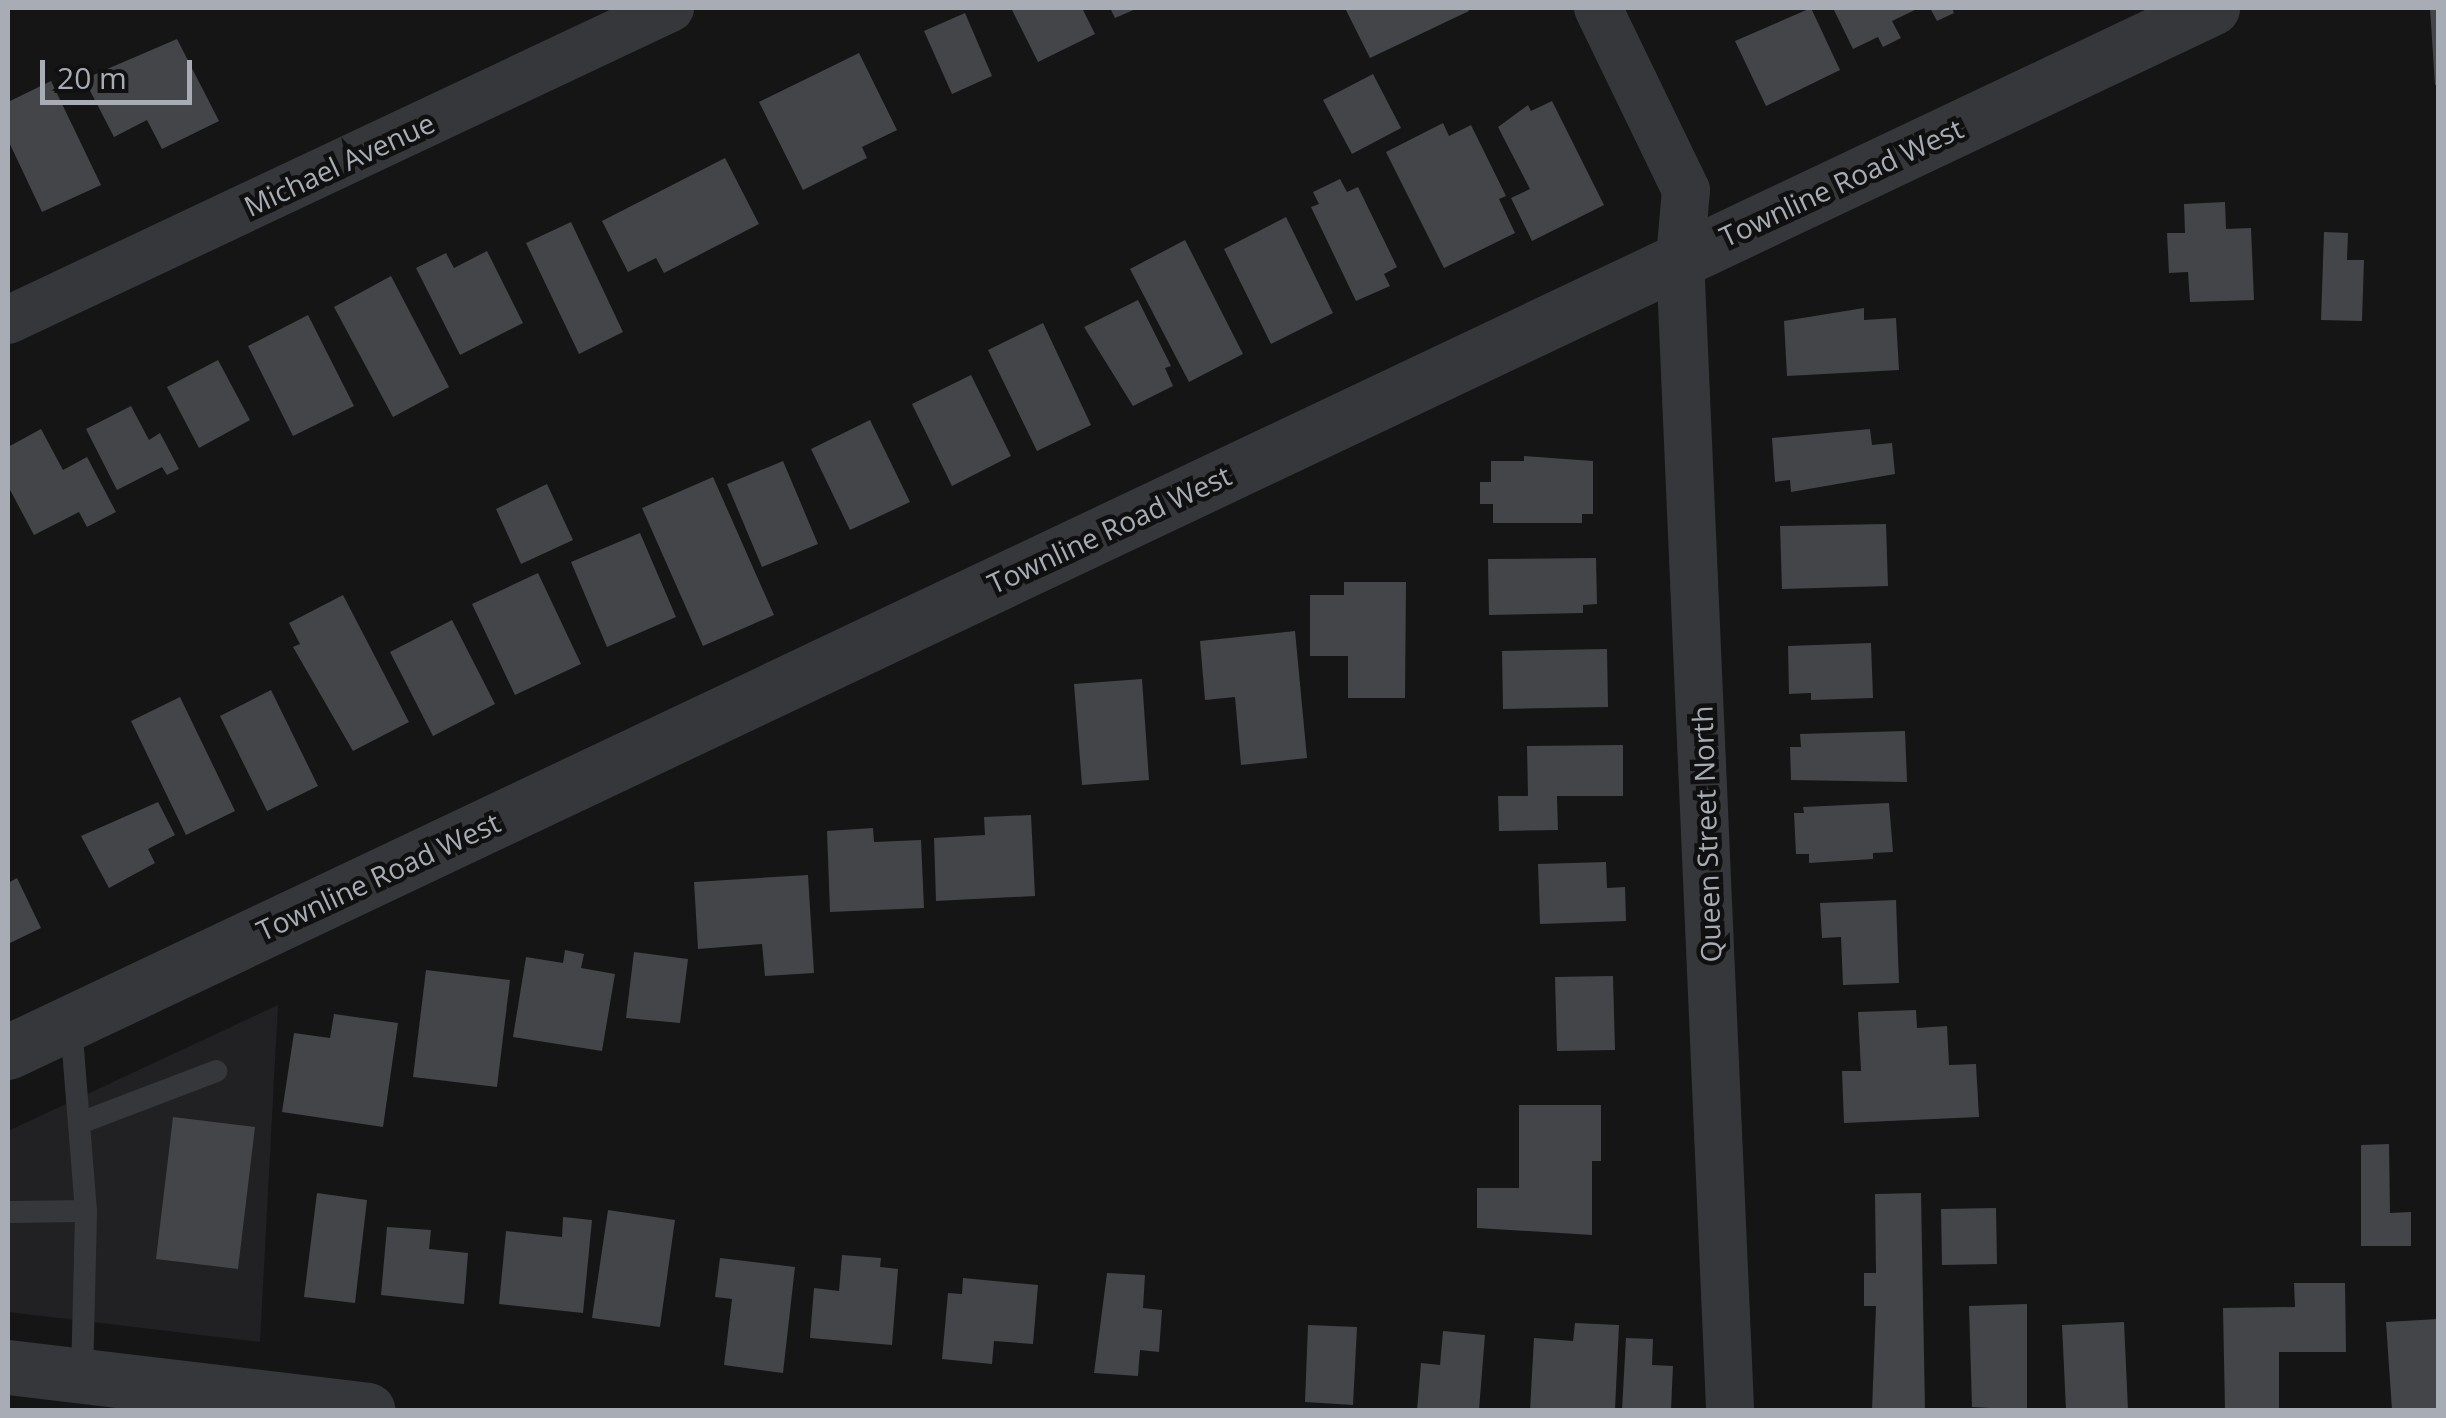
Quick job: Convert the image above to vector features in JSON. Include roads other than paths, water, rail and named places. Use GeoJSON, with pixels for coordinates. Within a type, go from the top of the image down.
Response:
{"type":"FeatureCollection","features":[{"type":"Feature","properties":{"kind":"street","name":"Michael Avenue"},"geometry":{"type":"LineString","coordinates":[[8,320],[670,8]]}},
{"type":"Feature","properties":{"kind":"street","name":"Queen Street North"},"geometry":{"type":"LineString","coordinates":[[1598,8],[1686,190],[1680,258],[1730,1410]]}},
{"type":"Feature","properties":{"kind":"street","name":"Townline Road West"},"geometry":{"type":"LineString","coordinates":[[8,1052],[2212,8]]}},
{"type":"Feature","properties":{"kind":"street"},"geometry":{"type":"LineString","coordinates":[[8,1366],[83,1395],[367,1410]]}},
{"type":"Feature","properties":{"kind":"lane"},"geometry":{"type":"LineString","coordinates":[[71,1022],[86,1211],[83,1395]]}},
{"type":"Feature","properties":{"kind":"lane"},"geometry":{"type":"LineString","coordinates":[[80,1123],[216,1070]]}},
{"type":"Feature","properties":{"kind":"lane"},"geometry":{"type":"LineString","coordinates":[[8,1212],[86,1211]]}}]}
